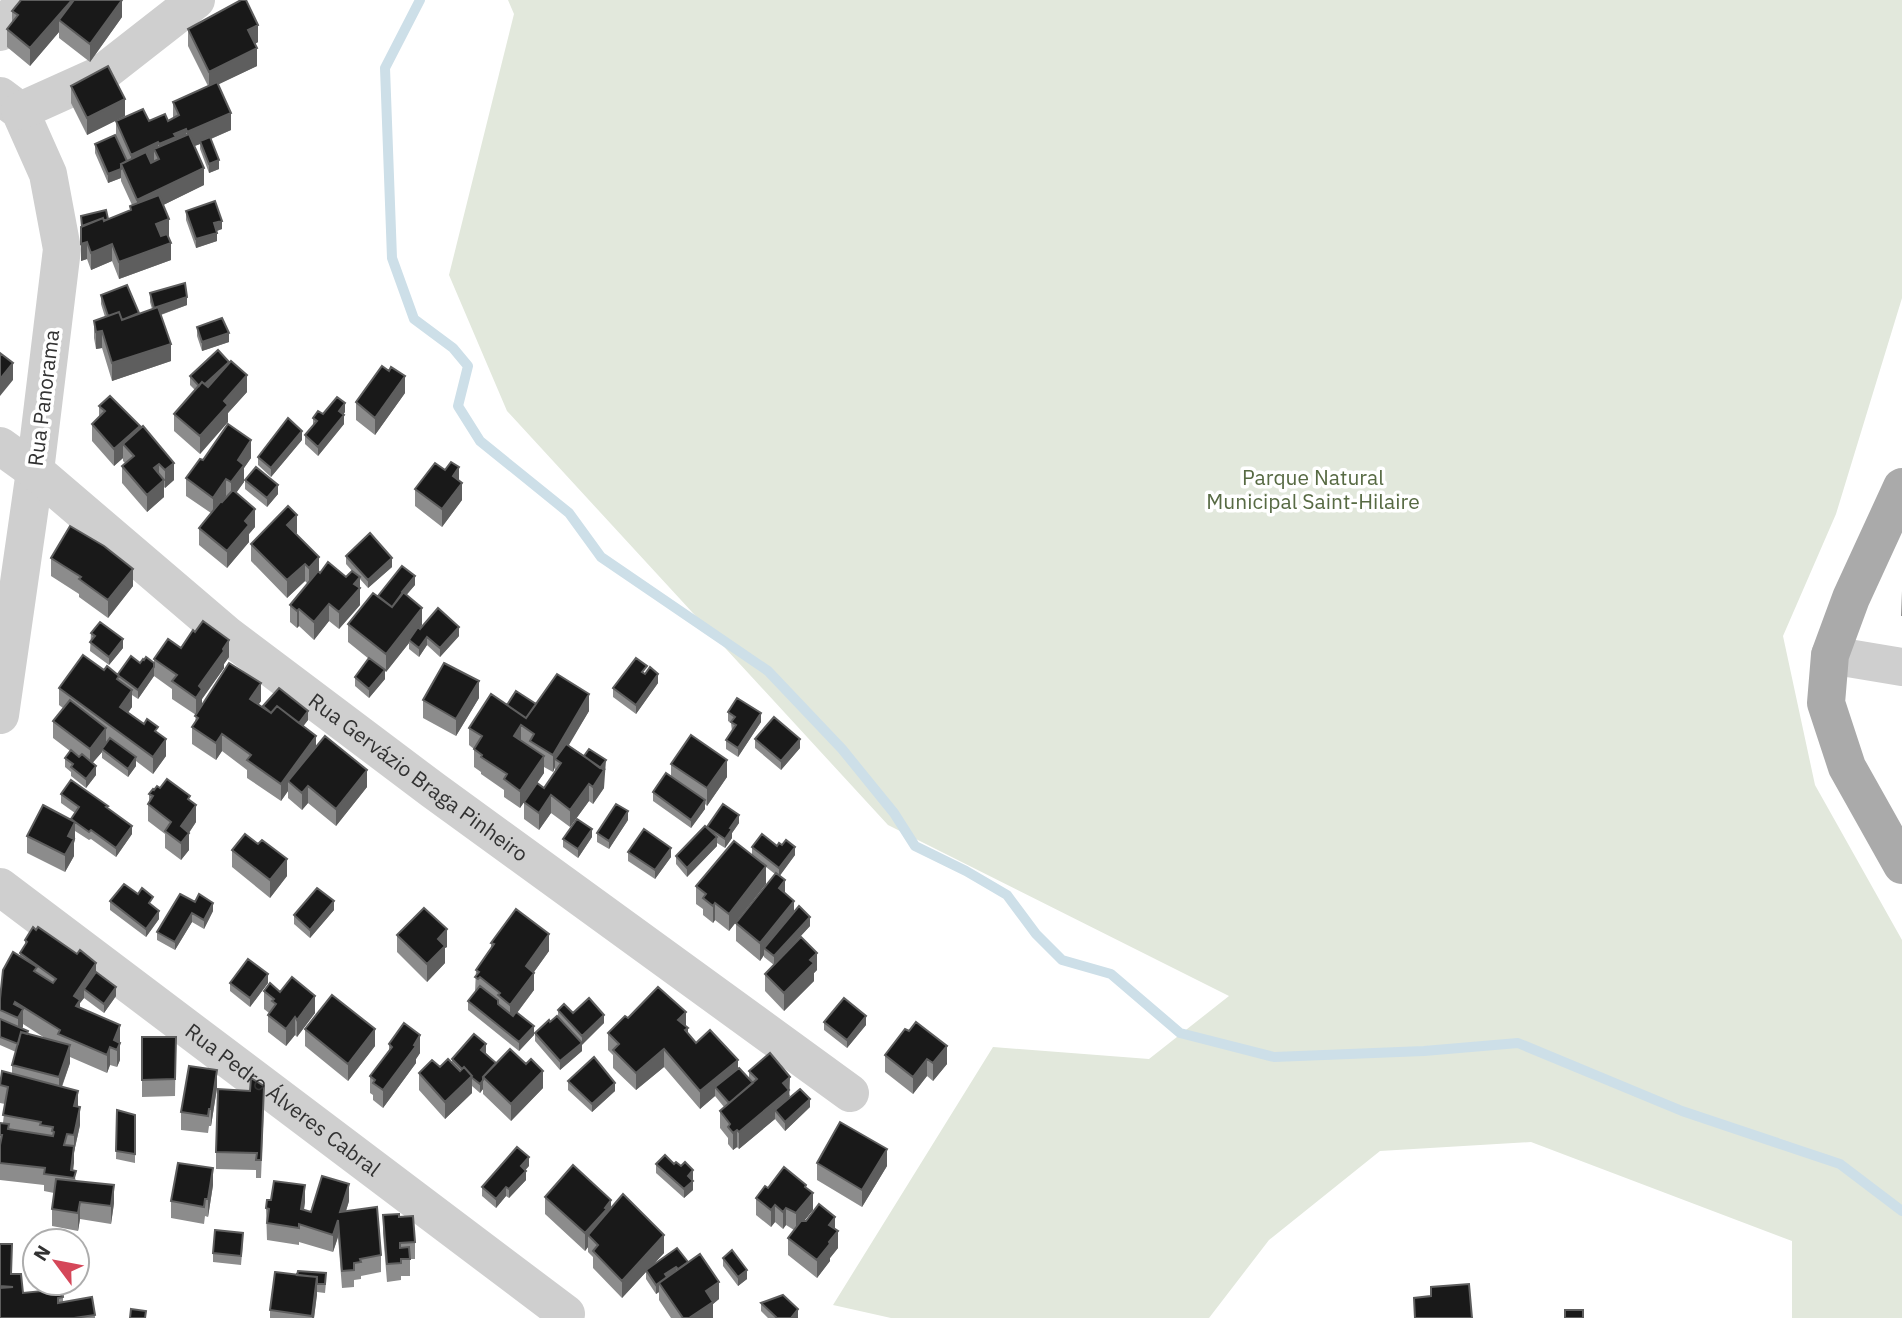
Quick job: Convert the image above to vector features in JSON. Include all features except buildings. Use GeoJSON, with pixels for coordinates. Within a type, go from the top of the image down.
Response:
{"type":"FeatureCollection","features":[{"type":"Feature","properties":{"kind":"main road"},"geometry":{"type":"LineString","coordinates":[[1902,487],[1851,598],[1830,655],[1826,703],[1847,766],[1902,865]]}},
{"type":"Feature","properties":{"kind":"street"},"geometry":{"type":"LineString","coordinates":[[0,32],[25,0]]}},
{"type":"Feature","properties":{"kind":"street"},"geometry":{"type":"LineString","coordinates":[[10,103],[100,75],[196,0]]}},
{"type":"Feature","properties":{"kind":"street","name":"Rua Panorama"},"geometry":{"type":"LineString","coordinates":[[0,715],[36,471],[62,249],[48,174],[10,103]]}},
{"type":"Feature","properties":{"kind":"street","name":"Rua Gervázio Braga Pinheiro"},"geometry":{"type":"LineString","coordinates":[[0,446],[36,471],[227,635],[433,790],[850,1093]]}},
{"type":"Feature","properties":{"kind":"street"},"geometry":{"type":"LineString","coordinates":[[1830,655],[1902,667]]}},
{"type":"Feature","properties":{"kind":"street","name":"Rua Pedro Álveres Cabral"},"geometry":{"type":"LineString","coordinates":[[0,887],[566,1314]]}},
{"type":"Feature","properties":{"kind":"green space","name":"Parque Natural Municipal Saint-Hilaire"},"geometry":{"type":"Polygon","coordinates":[[[508,0],[1902,0],[1902,298],[1836,514],[1783,636],[1815,785],[1902,940],[1902,1318],[1792,1318],[1792,1241],[1531,1142],[1380,1151],[1269,1240],[1209,1318],[891,1318],[833,1305],[993,1047],[1149,1059],[1229,996],[888,825],[507,411],[449,275],[514,14],[508,0]]]}},
{"type":"Feature","properties":{"kind":"waterway"},"geometry":{"type":"LineString","coordinates":[[420,0],[385,68],[392,258],[414,319],[453,348],[468,366],[458,406],[480,441],[569,513],[601,557],[768,671],[842,749],[894,813],[915,846],[1007,895],[1036,934],[1062,960],[1111,974],[1180,1033],[1274,1057],[1424,1051],[1518,1043],[1682,1111],[1840,1164],[1902,1211]]}}]}
